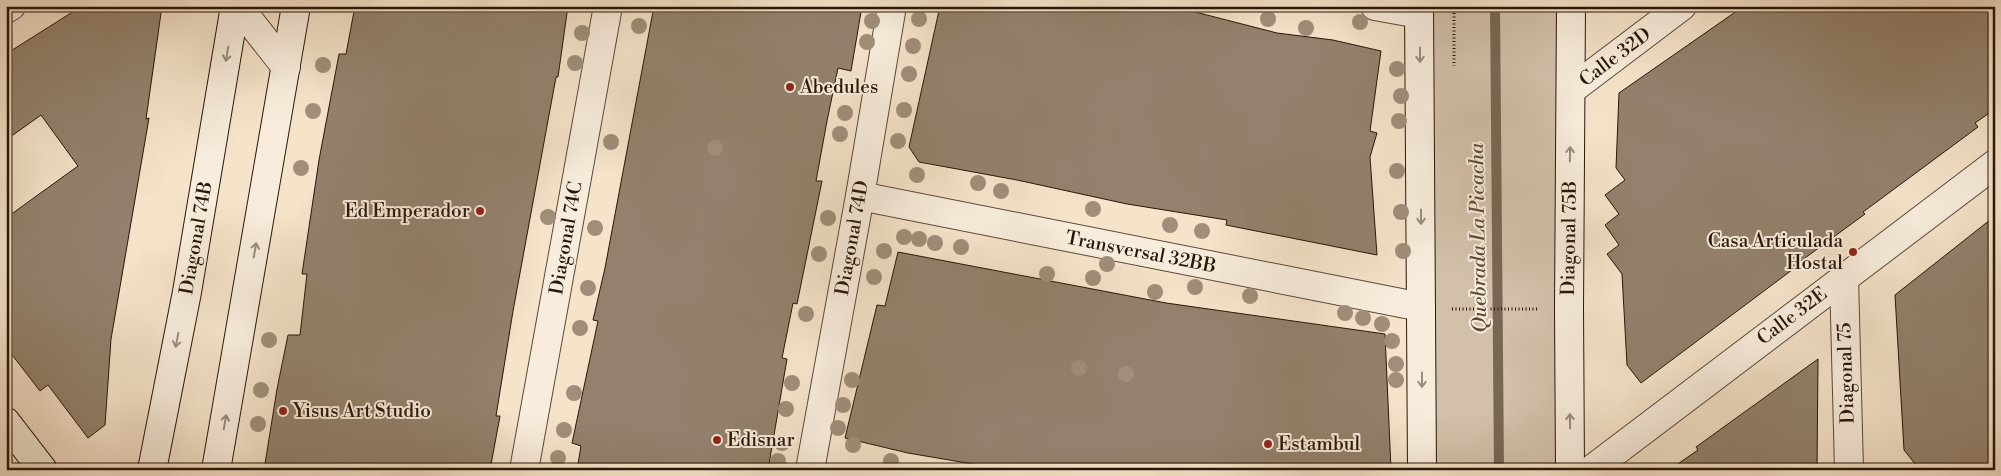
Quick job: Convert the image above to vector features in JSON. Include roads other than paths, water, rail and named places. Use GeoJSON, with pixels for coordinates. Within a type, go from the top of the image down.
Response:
{"type":"FeatureCollection","features":[{"type":"Feature","properties":{"kind":"street"},"geometry":{"type":"LineString","coordinates":[[6,10],[11,6]]}},
{"type":"Feature","properties":{"kind":"street"},"geometry":{"type":"LineString","coordinates":[[236,6],[286,67]]}},
{"type":"Feature","properties":{"kind":"street","name":"Diagonal 74B"},"geometry":{"type":"LineString","coordinates":[[152,470],[187,292],[236,6]]}},
{"type":"Feature","properties":{"kind":"street"},"geometry":{"type":"LineString","coordinates":[[216,470],[296,6]]}},
{"type":"Feature","properties":{"kind":"street","name":"Diagonal 74C"},"geometry":{"type":"LineString","coordinates":[[524,470],[608,6]]}},
{"type":"Feature","properties":{"kind":"street","name":"Diagonal 74D"},"geometry":{"type":"LineString","coordinates":[[810,470],[860,196],[892,6]]}},
{"type":"Feature","properties":{"kind":"street"},"geometry":{"type":"LineString","coordinates":[[1375,6],[1419,10],[1422,470]]}},
{"type":"Feature","properties":{"kind":"street","name":"Diagonal 75B"},"geometry":{"type":"LineString","coordinates":[[1570,470],[1571,6]]}},
{"type":"Feature","properties":{"kind":"street","name":"Calle 32D"},"geometry":{"type":"LineString","coordinates":[[1571,90],[1682,6]]}},
{"type":"Feature","properties":{"kind":"street","name":"Calle 32E"},"geometry":{"type":"LineString","coordinates":[[1591,470],[1995,164]]}},
{"type":"Feature","properties":{"kind":"street","name":"Transversal 32BB"},"geometry":{"type":"LineString","coordinates":[[860,196],[1421,307]]}},
{"type":"Feature","properties":{"kind":"street","name":"Diagonal 75"},"geometry":{"type":"LineString","coordinates":[[1844,277],[1849,470]]}},
{"type":"Feature","properties":{"kind":"street"},"geometry":{"type":"LineString","coordinates":[[6,422],[43,470]]}},
{"type":"Feature","properties":{"kind":"waterway","name":"Quebrada La Picacha"},"geometry":{"type":"LineString","coordinates":[[1495,6],[1499,470]]}},
{"type":"Feature","properties":{"kind":"place","name":"Abedules"},"geometry":{"type":"Point","coordinates":[790,87]}},
{"type":"Feature","properties":{"kind":"place","name":"Ed Emperador"},"geometry":{"type":"Point","coordinates":[480,211]}},
{"type":"Feature","properties":{"kind":"place","name":"Casa Articulada Hostal"},"geometry":{"type":"Point","coordinates":[1853,252]}},
{"type":"Feature","properties":{"kind":"place","name":"Yisus Art Studio"},"geometry":{"type":"Point","coordinates":[283,411]}},
{"type":"Feature","properties":{"kind":"place","name":"Edisnar"},"geometry":{"type":"Point","coordinates":[717,440]}},
{"type":"Feature","properties":{"kind":"place","name":"Estambul"},"geometry":{"type":"Point","coordinates":[1268,444]}}]}
